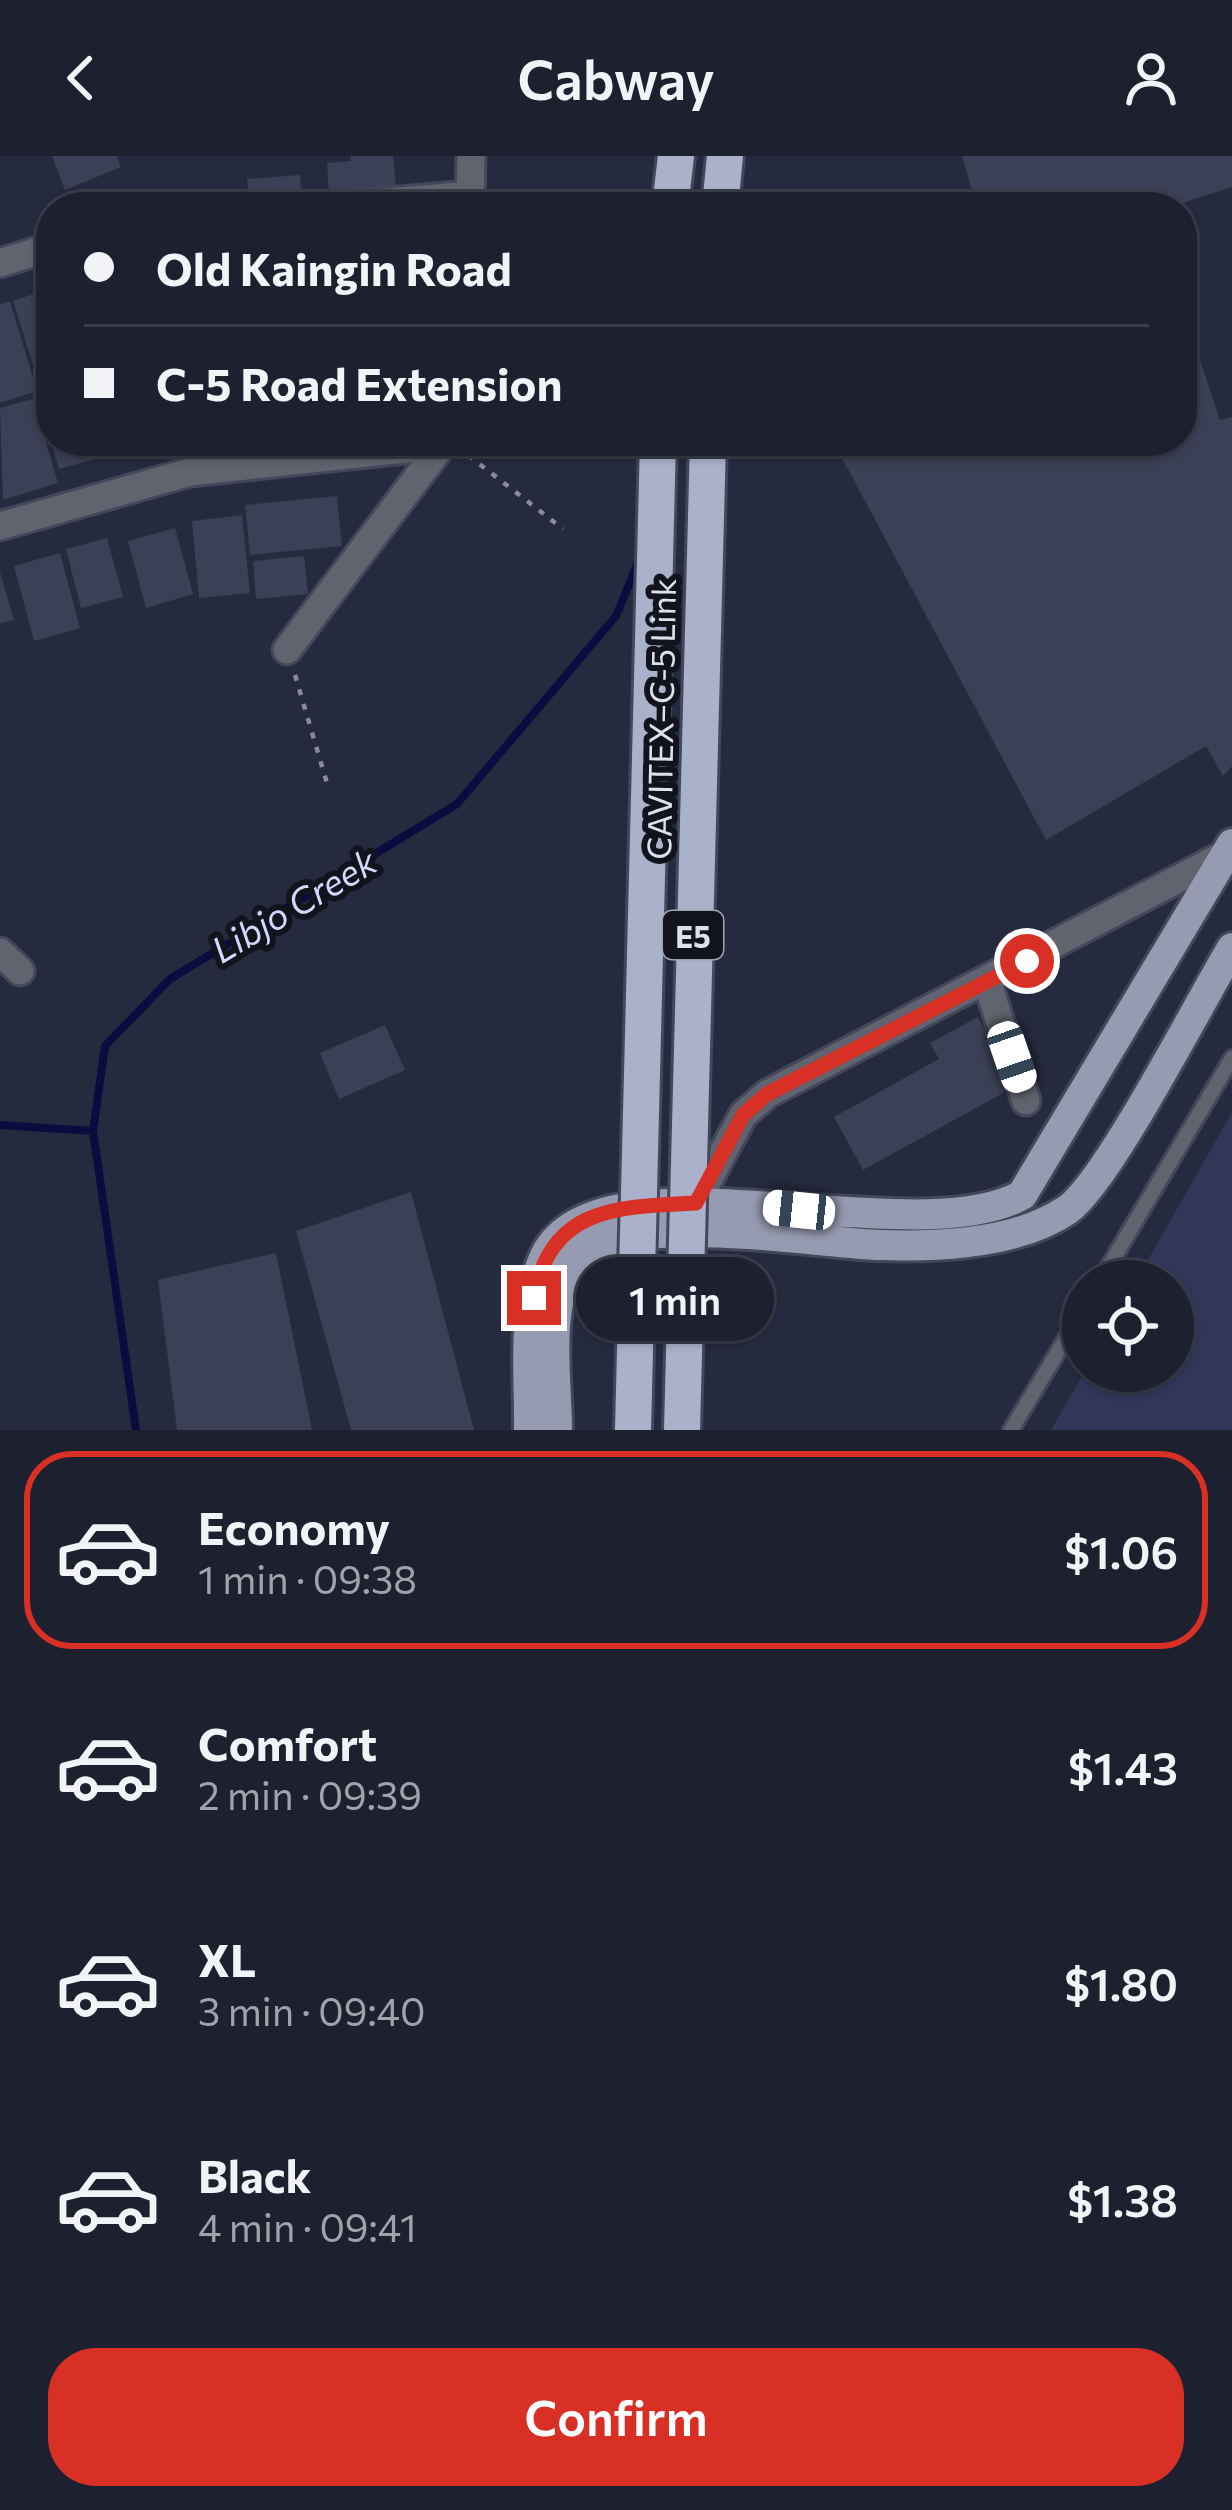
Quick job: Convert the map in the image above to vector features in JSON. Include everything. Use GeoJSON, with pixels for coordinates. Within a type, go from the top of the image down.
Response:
{"type":"FeatureCollection","features":[{"type":"Feature","properties":{"kind":"highway"},"geometry":{"type":"LineString","coordinates":[[672,192],[676,156]]}},
{"type":"Feature","properties":{"kind":"highway"},"geometry":{"type":"LineString","coordinates":[[721,192],[725,156]]}},
{"type":"Feature","properties":{"kind":"highway","name":"CAVITEX–C-5 Link"},"geometry":{"type":"LineString","coordinates":[[633,1430],[658,456]]}},
{"type":"Feature","properties":{"kind":"highway","name":"CAVITEX–C-5 Link"},"geometry":{"type":"LineString","coordinates":[[682,1430],[708,456]]}},
{"type":"Feature","properties":{"kind":"main road"},"geometry":{"type":"LineString","coordinates":[[529,1430],[534,1298],[554,1243],[596,1214],[696,1203],[902,1218],[984,1208],[1022,1196],[1229,849]]}},
{"type":"Feature","properties":{"kind":"main road"},"geometry":{"type":"LineString","coordinates":[[557,1430],[558,1312],[568,1272],[584,1253],[609,1242],[671,1232],[913,1245],[991,1237],[1046,1222],[1086,1195],[1232,948]]}},
{"type":"Feature","properties":{"kind":"street"},"geometry":{"type":"LineString","coordinates":[[470,192],[471,156]]}},
{"type":"Feature","properties":{"kind":"street"},"geometry":{"type":"LineString","coordinates":[[0,263],[36,252]]}},
{"type":"Feature","properties":{"kind":"street"},"geometry":{"type":"LineString","coordinates":[[0,526],[190,472],[327,456]]}},
{"type":"Feature","properties":{"kind":"street"},"geometry":{"type":"LineString","coordinates":[[287,650],[435,456]]}},
{"type":"Feature","properties":{"kind":"street"},"geometry":{"type":"LineString","coordinates":[[696,1203],[743,1115],[767,1094],[987,982],[1229,849]]}},
{"type":"Feature","properties":{"kind":"street"},"geometry":{"type":"LineString","coordinates":[[987,982],[1027,1100]]}},
{"type":"Feature","properties":{"kind":"lane"},"geometry":{"type":"LineString","coordinates":[[1112,1260],[1232,1058]]}},
{"type":"Feature","properties":{"kind":"lane"},"geometry":{"type":"LineString","coordinates":[[1011,1430],[1062,1345]]}},
{"type":"Feature","properties":{"kind":"path"},"geometry":{"type":"LineString","coordinates":[[465,456],[563,530]]}},
{"type":"Feature","properties":{"kind":"path"},"geometry":{"type":"LineString","coordinates":[[287,650],[329,790]]}},
{"type":"Feature","properties":{"kind":"shaded area"},"geometry":{"type":"Polygon","coordinates":[[[1232,1112],[1232,1430],[1051,1430],[1073,1392],[1194,1392],[1194,1260],[1148,1260],[1232,1112]]]}},
{"type":"Feature","properties":{"kind":"building"},"geometry":{"type":"Polygon","coordinates":[[[52,156],[117,156],[121,167],[65,190],[52,156]]]}},
{"type":"Feature","properties":{"kind":"building"},"geometry":{"type":"Polygon","coordinates":[[[350,156],[393,156],[396,188],[329,192],[327,163],[351,161],[350,156]]]}},
{"type":"Feature","properties":{"kind":"building"},"geometry":{"type":"Polygon","coordinates":[[[962,156],[1232,156],[1232,187],[1197,198],[1197,192],[973,192],[962,156]]]}},
{"type":"Feature","properties":{"kind":"building"},"geometry":{"type":"Polygon","coordinates":[[[300,175],[301,192],[248,192],[247,179],[300,175]]]}},
{"type":"Feature","properties":{"kind":"building"},"geometry":{"type":"Polygon","coordinates":[[[36,293],[36,374],[13,301],[36,293]]]}},
{"type":"Feature","properties":{"kind":"building"},"geometry":{"type":"Polygon","coordinates":[[[10,301],[36,391],[0,403],[0,304],[10,301]]]}},
{"type":"Feature","properties":{"kind":"building"},"geometry":{"type":"Polygon","coordinates":[[[1197,351],[1220,420],[1232,417],[1232,766],[1223,776],[1206,746],[1046,840],[841,456],[1197,456],[1197,351]]]}},
{"type":"Feature","properties":{"kind":"building"},"geometry":{"type":"Polygon","coordinates":[[[33,399],[36,456],[50,456],[58,483],[3,500],[0,408],[33,399]]]}},
{"type":"Feature","properties":{"kind":"building"},"geometry":{"type":"Polygon","coordinates":[[[55,456],[105,456],[59,469],[55,456]]]}},
{"type":"Feature","properties":{"kind":"building"},"geometry":{"type":"Polygon","coordinates":[[[337,496],[342,546],[250,555],[245,505],[337,496]]]}},
{"type":"Feature","properties":{"kind":"building"},"geometry":{"type":"Polygon","coordinates":[[[242,515],[250,593],[199,598],[192,521],[242,515]]]}},
{"type":"Feature","properties":{"kind":"building"},"geometry":{"type":"Polygon","coordinates":[[[175,528],[193,594],[146,608],[128,541],[175,528]]]}},
{"type":"Feature","properties":{"kind":"building"},"geometry":{"type":"Polygon","coordinates":[[[107,538],[123,597],[81,608],[66,549],[107,538]]]}},
{"type":"Feature","properties":{"kind":"building"},"geometry":{"type":"Polygon","coordinates":[[[60,553],[80,628],[34,641],[14,566],[60,553]]]}},
{"type":"Feature","properties":{"kind":"building"},"geometry":{"type":"Polygon","coordinates":[[[304,556],[308,594],[256,599],[253,561],[304,556]]]}},
{"type":"Feature","properties":{"kind":"building"},"geometry":{"type":"Polygon","coordinates":[[[0,572],[14,620],[0,623],[0,572]]]}},
{"type":"Feature","properties":{"kind":"building"},"geometry":{"type":"Polygon","coordinates":[[[978,1017],[1016,1086],[863,1170],[834,1117],[939,1059],[930,1043],[978,1017]]]}},
{"type":"Feature","properties":{"kind":"building"},"geometry":{"type":"Polygon","coordinates":[[[385,1025],[405,1070],[339,1099],[320,1053],[385,1025]]]}},
{"type":"Feature","properties":{"kind":"building"},"geometry":{"type":"Polygon","coordinates":[[[411,1192],[474,1430],[351,1430],[296,1231],[411,1192]]]}},
{"type":"Feature","properties":{"kind":"building"},"geometry":{"type":"Polygon","coordinates":[[[276,1253],[312,1430],[177,1430],[158,1280],[276,1253]]]}},
{"type":"Feature","properties":{"kind":"waterway","name":"Libjo Creek"},"geometry":{"type":"LineString","coordinates":[[136,1430],[93,1131],[105,1046],[170,979],[457,804],[616,616],[640,558]]}},
{"type":"Feature","properties":{"kind":"waterway"},"geometry":{"type":"LineString","coordinates":[[0,1125],[93,1131]]}},
{"type":"Feature","properties":{"kind":"route"},"geometry":{"type":"LineString","coordinates":[[534,1298],[548,1251],[572,1226],[609,1211],[696,1203],[743,1115],[767,1094],[1027,961]]}}]}
